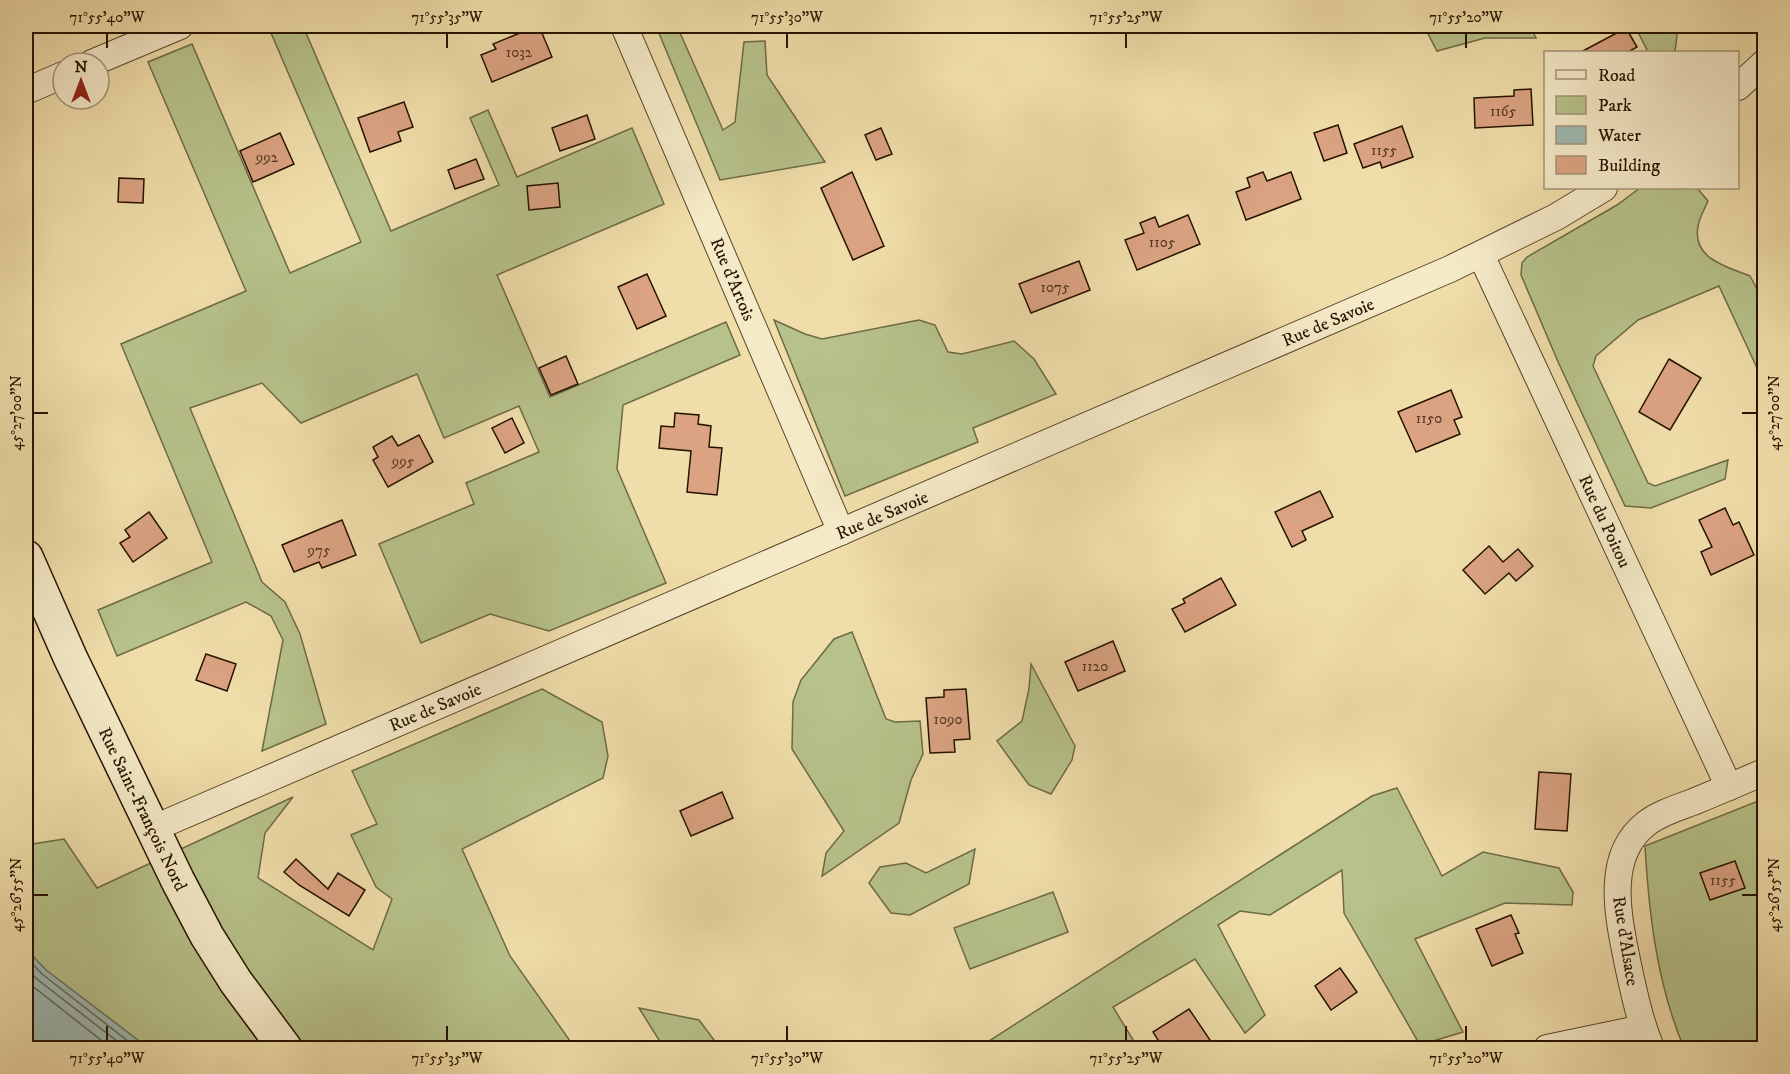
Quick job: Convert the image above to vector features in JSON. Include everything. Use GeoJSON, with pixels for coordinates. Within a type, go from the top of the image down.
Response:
{"type":"FeatureCollection","features":[{"type":"Feature","properties":{"kind":"street"},"geometry":{"type":"LineString","coordinates":[[111,55],[180,26]]}},
{"type":"Feature","properties":{"kind":"street","name":"Rue d'Artois"},"geometry":{"type":"LineString","coordinates":[[624,26],[842,532]]}},
{"type":"Feature","properties":{"kind":"street"},"geometry":{"type":"LineString","coordinates":[[1739,85],[1764,63]]}},
{"type":"Feature","properties":{"kind":"street"},"geometry":{"type":"LineString","coordinates":[[26,92],[51,81]]}},
{"type":"Feature","properties":{"kind":"street","name":"Rue de Savoie"},"geometry":{"type":"LineString","coordinates":[[152,829],[1481,255],[1556,217],[1602,189]]}},
{"type":"Feature","properties":{"kind":"street","name":"Rue du Poitou"},"geometry":{"type":"LineString","coordinates":[[1481,255],[1729,787]]}},
{"type":"Feature","properties":{"kind":"street","name":"Rue Saint-François Nord"},"geometry":{"type":"LineString","coordinates":[[26,556],[70,657],[152,829],[207,936],[236,982],[285,1048]]}},
{"type":"Feature","properties":{"kind":"street","name":"Rue d'Alsace"},"geometry":{"type":"LineString","coordinates":[[1647,1038],[1632,982],[1618,908],[1617,890],[1620,866],[1626,849],[1646,824],[1663,814],[1764,772]]}},
{"type":"Feature","properties":{"kind":"street"},"geometry":{"type":"LineString","coordinates":[[1547,1048],[1647,1038]]}},
{"type":"Feature","properties":{"kind":"green space"},"geometry":{"type":"Polygon","coordinates":[[[268,26],[303,26],[391,231],[499,185],[470,118],[488,110],[517,177],[632,128],[664,204],[497,275],[550,397],[726,322],[740,355],[623,405],[617,469],[666,583],[549,631],[490,614],[421,643],[379,544],[474,504],[466,483],[539,452],[519,406],[444,438],[417,374],[301,423],[262,383],[190,408],[262,582],[285,602],[300,634],[326,724],[262,751],[283,640],[271,616],[246,602],[117,656],[98,610],[212,562],[121,344],[246,291],[148,62],[192,44],[290,273],[361,242],[268,26]]]}},
{"type":"Feature","properties":{"kind":"green space"},"geometry":{"type":"Polygon","coordinates":[[[656,26],[677,26],[723,130],[735,122],[744,42],[765,41],[767,75],[825,162],[720,180],[656,26]]]}},
{"type":"Feature","properties":{"kind":"green space"},"geometry":{"type":"Polygon","coordinates":[[[1424,26],[1530,26],[1536,38],[1485,38],[1437,51],[1424,26]]]}},
{"type":"Feature","properties":{"kind":"green space"},"geometry":{"type":"Polygon","coordinates":[[[1635,26],[1678,26],[1675,51],[1648,51],[1635,26]]]}},
{"type":"Feature","properties":{"kind":"green space"},"geometry":{"type":"Polygon","coordinates":[[[1639,189],[1698,189],[1708,201],[1699,222],[1697,234],[1699,244],[1711,259],[1750,276],[1764,302],[1764,383],[1719,286],[1638,320],[1596,356],[1593,366],[1648,483],[1655,486],[1728,460],[1725,479],[1651,508],[1625,506],[1559,364],[1521,275],[1522,263],[1527,257],[1617,205],[1639,189]]]}},
{"type":"Feature","properties":{"kind":"green space"},"geometry":{"type":"Polygon","coordinates":[[[774,320],[822,339],[919,320],[935,325],[948,352],[962,354],[1014,341],[1034,359],[1056,394],[973,428],[978,442],[845,496],[774,320]]]}},
{"type":"Feature","properties":{"kind":"green space"},"geometry":{"type":"Polygon","coordinates":[[[852,632],[886,719],[895,722],[920,721],[923,754],[911,780],[899,823],[822,876],[826,853],[844,831],[792,749],[793,702],[801,680],[834,639],[852,632]]]}},
{"type":"Feature","properties":{"kind":"green space"},"geometry":{"type":"Polygon","coordinates":[[[1031,664],[1075,746],[1072,760],[1051,794],[1029,785],[997,741],[1022,721],[1029,689],[1031,664]]]}},
{"type":"Feature","properties":{"kind":"green space"},"geometry":{"type":"Polygon","coordinates":[[[542,689],[602,722],[608,756],[603,778],[462,849],[510,956],[575,1048],[142,1048],[139,1041],[46,970],[26,949],[26,845],[64,839],[97,888],[293,797],[265,833],[258,878],[373,950],[392,899],[376,887],[351,835],[377,824],[352,771],[542,689]]]}},
{"type":"Feature","properties":{"kind":"green space"},"geometry":{"type":"Polygon","coordinates":[[[1397,788],[1442,876],[1483,852],[1559,868],[1573,892],[1572,905],[1505,903],[1415,939],[1463,1032],[1420,1045],[1344,913],[1342,870],[1270,915],[1240,911],[1218,925],[1265,1015],[1245,1033],[1195,959],[1113,1007],[1138,1048],[978,1048],[1372,796],[1397,788]]]}},
{"type":"Feature","properties":{"kind":"green space"},"geometry":{"type":"Polygon","coordinates":[[[1763,799],[1764,1048],[1684,1048],[1667,999],[1656,949],[1645,846],[1763,799]]]}},
{"type":"Feature","properties":{"kind":"green space"},"geometry":{"type":"Polygon","coordinates":[[[975,849],[969,884],[910,915],[891,913],[869,883],[880,867],[906,863],[926,873],[975,849]]]}},
{"type":"Feature","properties":{"kind":"green space"},"geometry":{"type":"Polygon","coordinates":[[[1053,892],[1068,932],[970,969],[954,928],[1053,892]]]}},
{"type":"Feature","properties":{"kind":"green space"},"geometry":{"type":"Polygon","coordinates":[[[639,1008],[699,1020],[720,1048],[664,1048],[639,1008]]]}},
{"type":"Feature","properties":{"kind":"water"},"geometry":{"type":"Polygon","coordinates":[[[26,949],[46,970],[139,1041],[142,1048],[26,1048],[26,949]]]}},
{"type":"Feature","properties":{"kind":"building"},"geometry":{"type":"Polygon","coordinates":[[[539,26],[552,57],[492,82],[481,55],[496,49],[493,44],[539,26]]]}},
{"type":"Feature","properties":{"kind":"building"},"geometry":{"type":"Polygon","coordinates":[[[1626,28],[1637,47],[1630,51],[1583,51],[1626,28]]]}},
{"type":"Feature","properties":{"kind":"building"},"geometry":{"type":"Polygon","coordinates":[[[1531,89],[1533,125],[1475,128],[1474,98],[1514,96],[1514,90],[1531,89]]]}},
{"type":"Feature","properties":{"kind":"building"},"geometry":{"type":"Polygon","coordinates":[[[404,102],[413,127],[398,132],[401,141],[370,152],[358,118],[404,102]]]}},
{"type":"Feature","properties":{"kind":"building"},"geometry":{"type":"Polygon","coordinates":[[[587,115],[595,139],[560,151],[552,128],[587,115]]]}},
{"type":"Feature","properties":{"kind":"building"},"geometry":{"type":"Polygon","coordinates":[[[1338,125],[1347,153],[1324,161],[1314,133],[1338,125]]]}},
{"type":"Feature","properties":{"kind":"building"},"geometry":{"type":"Polygon","coordinates":[[[1402,126],[1413,157],[1382,168],[1380,162],[1363,168],[1354,144],[1402,126]]]}},
{"type":"Feature","properties":{"kind":"building"},"geometry":{"type":"Polygon","coordinates":[[[881,128],[892,154],[876,160],[865,135],[881,128]]]}},
{"type":"Feature","properties":{"kind":"building"},"geometry":{"type":"Polygon","coordinates":[[[280,133],[294,164],[253,182],[240,151],[280,133]]]}},
{"type":"Feature","properties":{"kind":"building"},"geometry":{"type":"Polygon","coordinates":[[[476,159],[484,179],[455,189],[448,170],[476,159]]]}},
{"type":"Feature","properties":{"kind":"building"},"geometry":{"type":"Polygon","coordinates":[[[852,172],[884,246],[853,260],[821,188],[852,172]]]}},
{"type":"Feature","properties":{"kind":"building"},"geometry":{"type":"Polygon","coordinates":[[[1263,172],[1267,181],[1291,172],[1301,199],[1246,220],[1236,192],[1250,187],[1247,178],[1263,172]]]}},
{"type":"Feature","properties":{"kind":"building"},"geometry":{"type":"Polygon","coordinates":[[[119,178],[144,179],[143,203],[118,202],[119,178]]]}},
{"type":"Feature","properties":{"kind":"building"},"geometry":{"type":"Polygon","coordinates":[[[558,183],[560,207],[529,210],[527,186],[558,183]]]}},
{"type":"Feature","properties":{"kind":"building"},"geometry":{"type":"Polygon","coordinates":[[[1188,215],[1200,244],[1137,270],[1125,240],[1144,233],[1140,223],[1155,217],[1159,227],[1188,215]]]}},
{"type":"Feature","properties":{"kind":"building"},"geometry":{"type":"Polygon","coordinates":[[[1079,261],[1090,290],[1031,313],[1019,284],[1079,261]]]}},
{"type":"Feature","properties":{"kind":"building"},"geometry":{"type":"Polygon","coordinates":[[[647,274],[666,316],[637,329],[618,287],[647,274]]]}},
{"type":"Feature","properties":{"kind":"building"},"geometry":{"type":"Polygon","coordinates":[[[566,356],[578,384],[551,395],[539,368],[566,356]]]}},
{"type":"Feature","properties":{"kind":"building"},"geometry":{"type":"Polygon","coordinates":[[[1669,359],[1701,378],[1670,430],[1639,412],[1669,359]]]}},
{"type":"Feature","properties":{"kind":"building"},"geometry":{"type":"Polygon","coordinates":[[[1451,390],[1462,417],[1454,420],[1460,434],[1416,452],[1398,412],[1451,390]]]}},
{"type":"Feature","properties":{"kind":"building"},"geometry":{"type":"Polygon","coordinates":[[[675,413],[699,415],[698,424],[711,426],[709,447],[722,448],[717,495],[687,492],[691,451],[659,448],[661,426],[674,427],[675,413]]]}},
{"type":"Feature","properties":{"kind":"building"},"geometry":{"type":"Polygon","coordinates":[[[512,418],[524,443],[505,453],[492,428],[512,418]]]}},
{"type":"Feature","properties":{"kind":"building"},"geometry":{"type":"Polygon","coordinates":[[[419,435],[433,462],[388,487],[373,460],[378,457],[373,447],[392,436],[398,446],[419,435]]]}},
{"type":"Feature","properties":{"kind":"building"},"geometry":{"type":"Polygon","coordinates":[[[1320,491],[1333,517],[1302,531],[1306,540],[1292,547],[1275,512],[1320,491]]]}},
{"type":"Feature","properties":{"kind":"building"},"geometry":{"type":"Polygon","coordinates":[[[1725,508],[1733,525],[1739,522],[1754,555],[1711,575],[1701,552],[1712,547],[1699,520],[1725,508]]]}},
{"type":"Feature","properties":{"kind":"building"},"geometry":{"type":"Polygon","coordinates":[[[149,512],[167,538],[133,562],[120,543],[130,537],[125,530],[149,512]]]}},
{"type":"Feature","properties":{"kind":"building"},"geometry":{"type":"Polygon","coordinates":[[[342,520],[356,555],[322,568],[319,562],[294,572],[282,545],[342,520]]]}},
{"type":"Feature","properties":{"kind":"building"},"geometry":{"type":"Polygon","coordinates":[[[1489,546],[1503,562],[1518,549],[1533,566],[1516,581],[1509,573],[1485,594],[1463,570],[1489,546]]]}},
{"type":"Feature","properties":{"kind":"building"},"geometry":{"type":"Polygon","coordinates":[[[1221,578],[1236,605],[1185,632],[1172,609],[1185,603],[1183,599],[1221,578]]]}},
{"type":"Feature","properties":{"kind":"building"},"geometry":{"type":"Polygon","coordinates":[[[1113,641],[1125,671],[1078,691],[1065,662],[1113,641]]]}},
{"type":"Feature","properties":{"kind":"building"},"geometry":{"type":"Polygon","coordinates":[[[206,654],[236,664],[227,691],[196,680],[206,654]]]}},
{"type":"Feature","properties":{"kind":"building"},"geometry":{"type":"Polygon","coordinates":[[[966,689],[970,739],[954,740],[955,752],[930,753],[926,698],[944,697],[944,690],[966,689]]]}},
{"type":"Feature","properties":{"kind":"building"},"geometry":{"type":"Polygon","coordinates":[[[1539,772],[1571,774],[1567,831],[1535,829],[1539,772]]]}},
{"type":"Feature","properties":{"kind":"building"},"geometry":{"type":"Polygon","coordinates":[[[722,792],[733,818],[691,836],[680,811],[722,792]]]}},
{"type":"Feature","properties":{"kind":"building"},"geometry":{"type":"Polygon","coordinates":[[[296,859],[328,889],[338,873],[365,890],[349,916],[299,885],[284,872],[296,859]]]}},
{"type":"Feature","properties":{"kind":"building"},"geometry":{"type":"Polygon","coordinates":[[[1735,861],[1745,888],[1710,900],[1700,873],[1735,861]]]}},
{"type":"Feature","properties":{"kind":"building"},"geometry":{"type":"Polygon","coordinates":[[[1511,915],[1519,933],[1515,934],[1523,953],[1492,966],[1476,929],[1511,915]]]}},
{"type":"Feature","properties":{"kind":"building"},"geometry":{"type":"Polygon","coordinates":[[[1340,968],[1357,992],[1331,1010],[1315,986],[1340,968]]]}},
{"type":"Feature","properties":{"kind":"building"},"geometry":{"type":"Polygon","coordinates":[[[1189,1009],[1210,1040],[1197,1048],[1163,1048],[1153,1032],[1189,1009]]]}}]}
